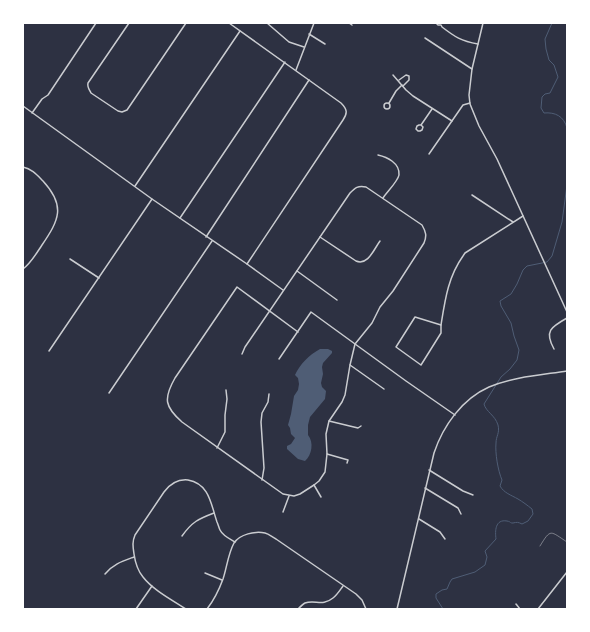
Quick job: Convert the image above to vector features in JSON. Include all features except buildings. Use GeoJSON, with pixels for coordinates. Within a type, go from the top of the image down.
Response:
{"type":"FeatureCollection","features":[{"type":"Feature","properties":{"kind":"street"},"geometry":{"type":"LineString","coordinates":[[32,113],[48,95],[96,23]]}},
{"type":"Feature","properties":{"kind":"street"},"geometry":{"type":"LineString","coordinates":[[129,23],[88,83],[88,88],[91,93],[118,111],[122,112],[127,110],[186,23]]}},
{"type":"Feature","properties":{"kind":"street"},"geometry":{"type":"LineString","coordinates":[[229,23],[296,70],[346,108],[346,116],[247,264]]}},
{"type":"Feature","properties":{"kind":"street"},"geometry":{"type":"LineString","coordinates":[[267,23],[289,42],[304,47]]}},
{"type":"Feature","properties":{"kind":"street"},"geometry":{"type":"LineString","coordinates":[[296,70],[314,23]]}},
{"type":"Feature","properties":{"kind":"street"},"geometry":{"type":"LineString","coordinates":[[436,23],[441,25],[456,38],[478,44]]}},
{"type":"Feature","properties":{"kind":"street"},"geometry":{"type":"LineString","coordinates":[[483,23],[472,69],[469,95],[470,103],[479,126],[497,159],[524,216],[567,312]]}},
{"type":"Feature","properties":{"kind":"street"},"geometry":{"type":"LineString","coordinates":[[135,186],[240,31]]}},
{"type":"Feature","properties":{"kind":"street"},"geometry":{"type":"LineString","coordinates":[[309,34],[325,44]]}},
{"type":"Feature","properties":{"kind":"street"},"geometry":{"type":"LineString","coordinates":[[425,38],[472,69]]}},
{"type":"Feature","properties":{"kind":"street"},"geometry":{"type":"LineString","coordinates":[[180,218],[284,62]]}},
{"type":"Feature","properties":{"kind":"street"},"geometry":{"type":"LineString","coordinates":[[394,75],[413,96],[452,122]]}},
{"type":"Feature","properties":{"kind":"street"},"geometry":{"type":"LineString","coordinates":[[389,103],[396,92],[409,80],[410,76],[406,75],[399,80]]}},
{"type":"Feature","properties":{"kind":"street"},"geometry":{"type":"LineString","coordinates":[[206,237],[309,80]]}},
{"type":"Feature","properties":{"kind":"street"},"geometry":{"type":"LineString","coordinates":[[429,154],[463,105],[470,103]]}},
{"type":"Feature","properties":{"kind":"street"},"geometry":{"type":"LineString","coordinates":[[23,106],[152,199],[283,290]]}},
{"type":"Feature","properties":{"kind":"street"},"geometry":{"type":"LineString","coordinates":[[421,125],[432,109]]}},
{"type":"Feature","properties":{"kind":"street"},"geometry":{"type":"LineString","coordinates":[[378,155],[386,156],[396,164],[399,176],[382,198]]}},
{"type":"Feature","properties":{"kind":"street"},"geometry":{"type":"LineString","coordinates":[[24,168],[35,173],[47,186],[57,203],[58,212],[53,229],[30,263],[24,269]]}},
{"type":"Feature","properties":{"kind":"street"},"geometry":{"type":"LineString","coordinates":[[242,354],[245,347],[269,311],[283,290],[350,193],[355,188],[362,186],[366,187],[422,225],[426,236],[424,243],[394,291],[380,307],[372,323],[355,344],[342,402],[328,420],[325,472],[314,486],[300,494],[289,496],[283,494],[262,480],[182,422],[175,416],[168,405],[167,399],[172,383],[237,287],[269,311],[298,332]]}},
{"type":"Feature","properties":{"kind":"street"},"geometry":{"type":"LineString","coordinates":[[472,195],[513,222]]}},
{"type":"Feature","properties":{"kind":"street"},"geometry":{"type":"LineString","coordinates":[[49,351],[152,199]]}},
{"type":"Feature","properties":{"kind":"street"},"geometry":{"type":"LineString","coordinates":[[441,325],[415,317],[396,347],[421,365],[441,333],[446,295],[450,280],[465,252],[524,216]]}},
{"type":"Feature","properties":{"kind":"street"},"geometry":{"type":"LineString","coordinates":[[320,237],[356,261],[360,262],[368,259],[380,241]]}},
{"type":"Feature","properties":{"kind":"street"},"geometry":{"type":"LineString","coordinates":[[109,393],[212,241]]}},
{"type":"Feature","properties":{"kind":"street"},"geometry":{"type":"LineString","coordinates":[[70,259],[99,278]]}},
{"type":"Feature","properties":{"kind":"street"},"geometry":{"type":"LineString","coordinates":[[297,271],[337,300]]}},
{"type":"Feature","properties":{"kind":"street"},"geometry":{"type":"LineString","coordinates":[[279,359],[311,312],[406,381],[455,414]]}},
{"type":"Feature","properties":{"kind":"street"},"geometry":{"type":"LineString","coordinates":[[554,349],[549,336],[551,329],[567,318]]}},
{"type":"Feature","properties":{"kind":"street"},"geometry":{"type":"LineString","coordinates":[[350,365],[384,389]]}},
{"type":"Feature","properties":{"kind":"street"},"geometry":{"type":"LineString","coordinates":[[397,609],[419,519],[429,470],[437,443],[455,414],[467,401],[489,387],[506,382],[567,371]]}},
{"type":"Feature","properties":{"kind":"street"},"geometry":{"type":"LineString","coordinates":[[217,448],[225,432],[224,415],[227,399],[226,390]]}},
{"type":"Feature","properties":{"kind":"street"},"geometry":{"type":"LineString","coordinates":[[262,480],[264,468],[261,422],[262,413],[268,402],[269,394]]}},
{"type":"Feature","properties":{"kind":"street"},"geometry":{"type":"LineString","coordinates":[[328,420],[358,428],[361,426]]}},
{"type":"Feature","properties":{"kind":"street"},"geometry":{"type":"LineString","coordinates":[[327,454],[348,460],[348,463]]}},
{"type":"Feature","properties":{"kind":"street"},"geometry":{"type":"LineString","coordinates":[[429,470],[474,495]]}},
{"type":"Feature","properties":{"kind":"street"},"geometry":{"type":"LineString","coordinates":[[186,609],[152,586],[142,576],[134,557],[132,542],[135,535],[169,485],[178,481],[186,480],[201,486],[211,501],[220,531],[235,542]]}},
{"type":"Feature","properties":{"kind":"street"},"geometry":{"type":"LineString","coordinates":[[314,486],[321,497]]}},
{"type":"Feature","properties":{"kind":"street"},"geometry":{"type":"LineString","coordinates":[[425,488],[458,508],[461,514]]}},
{"type":"Feature","properties":{"kind":"street"},"geometry":{"type":"LineString","coordinates":[[283,512],[289,496]]}},
{"type":"Feature","properties":{"kind":"street"},"geometry":{"type":"LineString","coordinates":[[182,536],[189,526],[199,518],[214,513]]}},
{"type":"Feature","properties":{"kind":"street"},"geometry":{"type":"LineString","coordinates":[[419,519],[440,532],[445,539]]}},
{"type":"Feature","properties":{"kind":"street"},"geometry":{"type":"LineString","coordinates":[[207,609],[214,599],[222,580],[235,542],[248,534],[259,532],[266,534],[356,594],[362,600],[366,609]]}},
{"type":"Feature","properties":{"kind":"street"},"geometry":{"type":"LineString","coordinates":[[105,574],[110,568],[122,561],[134,557]]}},
{"type":"Feature","properties":{"kind":"street"},"geometry":{"type":"LineString","coordinates":[[538,609],[567,572]]}},
{"type":"Feature","properties":{"kind":"street"},"geometry":{"type":"LineString","coordinates":[[205,573],[222,580]]}},
{"type":"Feature","properties":{"kind":"street"},"geometry":{"type":"LineString","coordinates":[[136,609],[152,586]]}},
{"type":"Feature","properties":{"kind":"street"},"geometry":{"type":"LineString","coordinates":[[298,609],[305,603],[321,603],[334,598],[343,586]]}},
{"type":"Feature","properties":{"kind":"street"},"geometry":{"type":"LineString","coordinates":[[516,604],[520,609]]}},
{"type":"Feature","properties":{"kind":"lane"},"geometry":{"type":"LineString","coordinates":[[540,546],[550,533],[556,534],[567,542]]}},
{"type":"Feature","properties":{"kind":"water"},"geometry":{"type":"Polygon","coordinates":[[[320,349],[328,349],[332,351],[332,353],[323,363],[322,367],[323,374],[321,383],[322,387],[326,391],[325,399],[310,417],[308,435],[312,445],[311,452],[305,461],[298,459],[287,449],[287,446],[291,444],[295,438],[291,434],[288,425],[294,396],[298,390],[299,384],[298,378],[295,375],[305,360],[320,349]]]}},
{"type":"Feature","properties":{"kind":"waterway"},"geometry":{"type":"LineString","coordinates":[[552,23],[545,39],[546,49],[549,60],[554,65],[558,77],[550,93],[545,94],[542,97],[541,108],[544,113],[555,114],[564,120],[567,128]]}},
{"type":"Feature","properties":{"kind":"waterway"},"geometry":{"type":"LineString","coordinates":[[443,609],[436,598],[436,594],[447,589],[452,579],[475,572],[485,565],[487,557],[485,551],[496,539],[496,529],[498,524],[503,521],[512,523],[518,522],[522,524],[528,521],[533,514],[532,509],[506,492],[500,486],[502,480],[496,452],[496,441],[499,430],[495,419],[484,404],[501,377],[517,360],[519,350],[511,323],[501,306],[500,301],[511,294],[523,270],[527,266],[547,262],[552,256],[562,222],[567,185],[567,171]]}}]}
